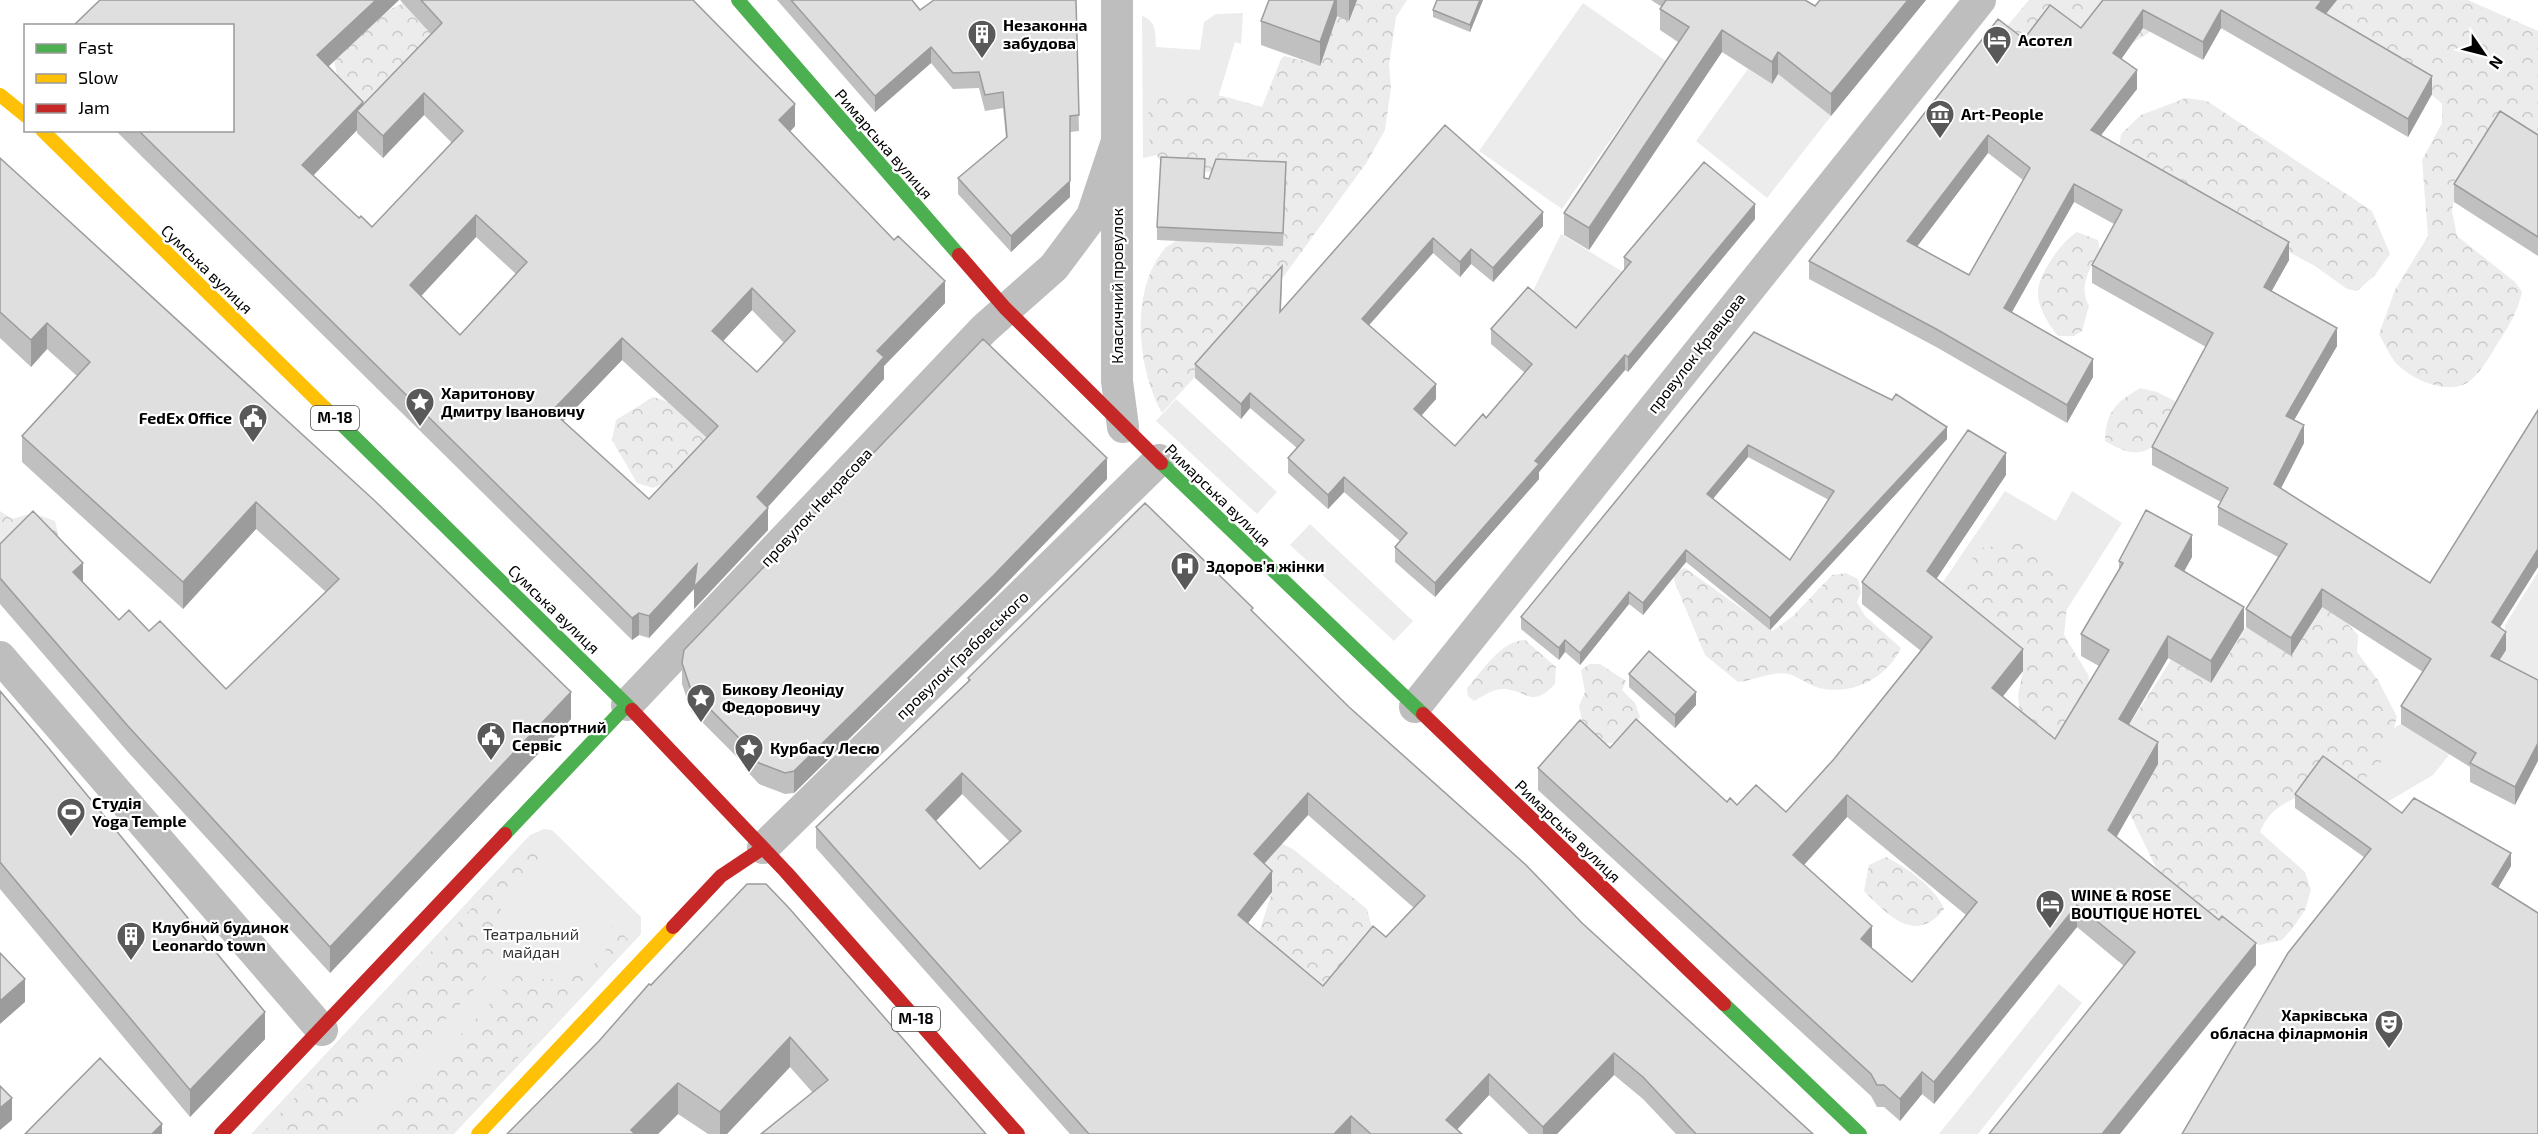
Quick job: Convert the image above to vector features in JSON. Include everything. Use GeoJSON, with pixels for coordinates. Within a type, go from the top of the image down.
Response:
{"type":"FeatureCollection","features":[{"type":"Feature","properties":{"kind":"street","name":"Римарська вулиця"},"geometry":{"type":"LineString","coordinates":[[738,0],[1005,308],[1123,427],[1860,1134]]}},
{"type":"Feature","properties":{"kind":"street","name":"Класичний провулок"},"geometry":{"type":"LineString","coordinates":[[1117,0],[1117,381],[1123,427]]}},
{"type":"Feature","properties":{"kind":"street","name":"провулок Кравцова"},"geometry":{"type":"LineString","coordinates":[[1415,707],[1980,0]]}},
{"type":"Feature","properties":{"kind":"street"},"geometry":{"type":"LineString","coordinates":[[0,94],[24,114]]}},
{"type":"Feature","properties":{"kind":"street","name":"Сумська вулиця"},"geometry":{"type":"LineString","coordinates":[[44,132],[627,705],[763,848],[1018,1134]]}},
{"type":"Feature","properties":{"kind":"street","name":"Класичний провулок"},"geometry":{"type":"LineString","coordinates":[[1005,308],[1054,267],[1092,216],[1116,144]]}},
{"type":"Feature","properties":{"kind":"street","name":"провулок Некрасова"},"geometry":{"type":"LineString","coordinates":[[627,705],[1005,308]]}},
{"type":"Feature","properties":{"kind":"street","name":"провулок Грабовського"},"geometry":{"type":"LineString","coordinates":[[763,848],[1159,460]]}},
{"type":"Feature","properties":{"kind":"street"},"geometry":{"type":"LineString","coordinates":[[0,657],[322,1030]]}},
{"type":"Feature","properties":{"kind":"street"},"geometry":{"type":"LineString","coordinates":[[221,1134],[322,1030],[627,705]]}},
{"type":"Feature","properties":{"kind":"street"},"geometry":{"type":"LineString","coordinates":[[478,1134],[721,876],[763,848]]}},
{"type":"Feature","properties":{"kind":"green space"},"geometry":{"type":"Polygon","coordinates":[[[409,0],[444,0],[425,60],[368,109],[341,93],[334,60],[387,11],[409,0]]]}},
{"type":"Feature","properties":{"kind":"green space"},"geometry":{"type":"Polygon","coordinates":[[[1357,0],[1407,0],[1396,17],[1389,65],[1391,88],[1385,130],[1367,162],[1273,291],[1162,413],[1153,395],[1147,374],[1141,329],[1146,284],[1154,264],[1166,247],[1286,176],[1168,170],[1155,154],[1148,135],[1147,121],[1152,105],[1162,95],[1177,91],[1194,91],[1232,98],[1262,107],[1281,59],[1284,56],[1320,65],[1337,16],[1357,0]]]}},
{"type":"Feature","properties":{"kind":"green space"},"geometry":{"type":"Polygon","coordinates":[[[2029,0],[2468,0],[2538,31],[2538,150],[2455,193],[2452,211],[2457,236],[2515,282],[2522,292],[2512,320],[2480,371],[2467,383],[2458,386],[2439,386],[2429,383],[2410,374],[2395,362],[2379,334],[2395,290],[2428,236],[2422,160],[2442,123],[2442,104],[2432,95],[2402,102],[2253,32],[2163,24],[2107,59],[1998,37],[2029,0]]]}},
{"type":"Feature","properties":{"kind":"green space"},"geometry":{"type":"Polygon","coordinates":[[[1583,3],[1666,61],[1562,209],[1479,151],[1583,3]]]}},
{"type":"Feature","properties":{"kind":"green space"},"geometry":{"type":"Polygon","coordinates":[[[1243,13],[1241,44],[1235,42],[1198,163],[1160,167],[1161,154],[1143,158],[1142,16],[1153,24],[1156,47],[1200,50],[1204,22],[1216,14],[1243,13]]]}},
{"type":"Feature","properties":{"kind":"green space"},"geometry":{"type":"Polygon","coordinates":[[[1748,69],[1772,84],[1778,74],[1831,116],[1767,198],[1696,141],[1748,69]]]}},
{"type":"Feature","properties":{"kind":"green space"},"geometry":{"type":"Polygon","coordinates":[[[2186,98],[2207,101],[2372,211],[2390,254],[2375,275],[2357,291],[2347,289],[2315,266],[2236,224],[2119,148],[2121,134],[2141,115],[2186,98]]]}},
{"type":"Feature","properties":{"kind":"green space"},"geometry":{"type":"Polygon","coordinates":[[[2077,232],[2098,240],[2100,250],[2085,284],[2089,306],[2082,331],[2074,336],[2058,336],[2042,311],[2038,294],[2039,286],[2052,259],[2064,243],[2077,232]]]}},
{"type":"Feature","properties":{"kind":"green space"},"geometry":{"type":"Polygon","coordinates":[[[1561,234],[1631,277],[1583,334],[1528,301],[1561,234]]]}},
{"type":"Feature","properties":{"kind":"green space"},"geometry":{"type":"Polygon","coordinates":[[[2140,388],[2157,392],[2177,402],[2159,439],[2152,447],[2144,451],[2133,452],[2105,441],[2106,431],[2113,409],[2140,388]]]}},
{"type":"Feature","properties":{"kind":"green space"},"geometry":{"type":"Polygon","coordinates":[[[653,397],[672,403],[707,438],[671,481],[653,488],[637,483],[612,440],[616,420],[653,397]]]}},
{"type":"Feature","properties":{"kind":"green space"},"geometry":{"type":"Polygon","coordinates":[[[1176,399],[1277,492],[1257,514],[1156,421],[1176,399]]]}},
{"type":"Feature","properties":{"kind":"green space"},"geometry":{"type":"Polygon","coordinates":[[[2005,491],[2056,521],[2072,491],[2122,523],[2052,633],[1934,595],[2005,491]]]}},
{"type":"Feature","properties":{"kind":"green space"},"geometry":{"type":"Polygon","coordinates":[[[0,511],[12,519],[33,513],[55,521],[59,538],[42,547],[0,549],[0,511]]]}},
{"type":"Feature","properties":{"kind":"green space"},"geometry":{"type":"Polygon","coordinates":[[[1310,524],[1413,621],[1394,641],[1290,545],[1310,524]]]}},
{"type":"Feature","properties":{"kind":"green space"},"geometry":{"type":"Polygon","coordinates":[[[2017,543],[2035,548],[2050,556],[2062,567],[2073,583],[2068,597],[2064,635],[2089,676],[2087,698],[2056,751],[2020,720],[2018,695],[2023,671],[1958,599],[1964,572],[1981,548],[2017,543]]]}},
{"type":"Feature","properties":{"kind":"green space"},"geometry":{"type":"Polygon","coordinates":[[[1685,568],[1773,631],[1794,615],[1832,575],[1846,573],[1858,579],[1861,592],[1857,602],[1865,616],[1901,648],[1888,667],[1879,675],[1848,689],[1819,688],[1783,673],[1738,682],[1705,655],[1675,583],[1673,573],[1685,568]]]}},
{"type":"Feature","properties":{"kind":"green space"},"geometry":{"type":"Polygon","coordinates":[[[2538,572],[2538,696],[2509,680],[2433,775],[2377,808],[2323,769],[2401,724],[2443,749],[2506,650],[2505,625],[2538,572]]]}},
{"type":"Feature","properties":{"kind":"green space"},"geometry":{"type":"Polygon","coordinates":[[[2322,607],[2347,623],[2358,635],[2357,652],[2378,680],[2397,717],[2381,763],[2370,775],[2293,799],[2279,807],[2268,818],[2260,832],[2305,872],[2311,890],[2305,910],[2282,940],[2259,945],[2217,929],[2163,882],[2129,812],[2119,741],[2171,660],[2211,683],[2246,627],[2294,652],[2322,607]]]}},
{"type":"Feature","properties":{"kind":"green space"},"geometry":{"type":"Polygon","coordinates":[[[1525,640],[1556,667],[1555,684],[1536,697],[1505,689],[1493,691],[1474,701],[1468,696],[1467,688],[1500,651],[1525,640]]]}},
{"type":"Feature","properties":{"kind":"green space"},"geometry":{"type":"Polygon","coordinates":[[[1589,664],[1600,664],[1626,681],[1622,690],[1635,703],[1640,717],[1630,733],[1616,742],[1603,744],[1583,726],[1579,706],[1585,692],[1581,670],[1589,664]]]}},
{"type":"Feature","properties":{"kind":"green space","name":"Театральний майдан"},"geometry":{"type":"Polygon","coordinates":[[[544,829],[552,830],[641,917],[641,934],[454,1134],[251,1134],[530,835],[544,829]]]}},
{"type":"Feature","properties":{"kind":"green space"},"geometry":{"type":"Polygon","coordinates":[[[1265,836],[1293,849],[1367,909],[1374,936],[1330,993],[1257,939],[1272,892],[1256,877],[1265,836]]]}},
{"type":"Feature","properties":{"kind":"green space"},"geometry":{"type":"Polygon","coordinates":[[[529,847],[550,867],[534,869],[520,876],[504,895],[496,930],[502,952],[498,962],[484,979],[337,1134],[261,1134],[529,847]]]}},
{"type":"Feature","properties":{"kind":"green space"},"geometry":{"type":"Polygon","coordinates":[[[1886,857],[1911,872],[1940,901],[1944,909],[1933,920],[1912,926],[1902,922],[1882,909],[1864,891],[1869,865],[1886,857]]]}},
{"type":"Feature","properties":{"kind":"green space"},"geometry":{"type":"Polygon","coordinates":[[[614,925],[630,942],[444,1134],[367,1134],[516,976],[522,971],[550,980],[580,973],[593,965],[603,954],[609,942],[611,927],[614,925]]]}},
{"type":"Feature","properties":{"kind":"green space"},"geometry":{"type":"Polygon","coordinates":[[[2059,984],[2082,1003],[1978,1134],[1939,1134],[2059,984]]]}},
{"type":"Feature","properties":{"kind":"building"},"geometry":{"type":"Polygon","coordinates":[[[100,0],[376,0],[317,55],[363,102],[302,165],[359,218],[361,216],[372,227],[463,131],[424,93],[383,136],[357,111],[442,23],[421,0],[693,0],[795,104],[779,120],[894,240],[898,236],[945,281],[877,351],[884,357],[757,497],[768,508],[694,587],[697,564],[649,616],[639,613],[632,618],[140,132],[234,132],[234,24],[75,24],[100,0]],[[476,215],[410,285],[460,335],[527,262],[476,215]],[[752,288],[712,331],[757,372],[795,331],[752,288]],[[622,338],[552,411],[649,499],[718,426],[622,338]]]}},
{"type":"Feature","properties":{"kind":"building"},"geometry":{"type":"Polygon","coordinates":[[[791,0],[912,0],[920,10],[934,0],[1076,0],[1079,115],[1070,116],[1070,181],[1011,236],[958,178],[1007,137],[1003,92],[985,95],[979,72],[953,73],[931,47],[875,96],[791,0]]]}},
{"type":"Feature","properties":{"kind":"building"},"geometry":{"type":"Polygon","coordinates":[[[1269,0],[1335,0],[1320,42],[1261,21],[1269,0]]]}},
{"type":"Feature","properties":{"kind":"building"},"geometry":{"type":"Polygon","coordinates":[[[1437,0],[1480,0],[1470,25],[1433,10],[1437,0]]]}},
{"type":"Feature","properties":{"kind":"building"},"geometry":{"type":"Polygon","coordinates":[[[1666,0],[1805,0],[1815,6],[1820,0],[1908,0],[1831,94],[1778,52],[1772,62],[1722,30],[1589,228],[1564,213],[1689,27],[1660,9],[1666,0]]]}},
{"type":"Feature","properties":{"kind":"building"},"geometry":{"type":"Polygon","coordinates":[[[2103,0],[2322,0],[2316,8],[2432,76],[2408,119],[2221,10],[2203,42],[2143,10],[2113,53],[2137,70],[2091,130],[2289,242],[2264,287],[2337,328],[2286,416],[2304,425],[2274,484],[2430,583],[2538,410],[2538,549],[2492,622],[2506,632],[2491,656],[2538,680],[2538,743],[2515,787],[2470,763],[2476,753],[2401,706],[2431,659],[2322,589],[2291,638],[2246,609],[2287,544],[2218,507],[2228,488],[2152,447],[2213,333],[2092,265],[2122,210],[2074,184],[2004,308],[2093,359],[2067,405],[1938,330],[1809,261],[1998,19],[2024,39],[2050,5],[2081,28],[2103,0]],[[1988,135],[1907,241],[1969,275],[2030,168],[1988,135]]]}},
{"type":"Feature","properties":{"kind":"building"},"geometry":{"type":"Polygon","coordinates":[[[2500,111],[2538,135],[2538,237],[2454,184],[2500,111]]]}},
{"type":"Feature","properties":{"kind":"building"},"geometry":{"type":"Polygon","coordinates":[[[1445,125],[1543,212],[1493,268],[1471,249],[1460,262],[1433,238],[1362,319],[1436,384],[1414,409],[1455,446],[1483,414],[1486,418],[1532,364],[1491,329],[1528,287],[1576,328],[1631,262],[1624,257],[1704,162],[1755,204],[1628,357],[1625,355],[1535,461],[1539,464],[1435,583],[1395,547],[1407,533],[1344,477],[1328,495],[1288,458],[1304,440],[1250,393],[1241,404],[1195,364],[1282,266],[1280,312],[1445,125]]]}},
{"type":"Feature","properties":{"kind":"building"},"geometry":{"type":"Polygon","coordinates":[[[1161,157],[1205,159],[1204,178],[1209,179],[1216,159],[1286,162],[1283,233],[1157,227],[1161,157]]]}},
{"type":"Feature","properties":{"kind":"building"},"geometry":{"type":"Polygon","coordinates":[[[0,158],[375,501],[571,692],[330,947],[127,725],[0,578],[0,544],[33,511],[83,563],[73,572],[119,620],[129,610],[149,631],[160,621],[226,689],[339,579],[256,502],[183,582],[22,436],[90,362],[47,323],[31,340],[0,312],[0,158]]]}},
{"type":"Feature","properties":{"kind":"building"},"geometry":{"type":"Polygon","coordinates":[[[1754,332],[1892,400],[1896,394],[1947,427],[1770,618],[1686,550],[1643,603],[1629,592],[1580,653],[1565,640],[1559,648],[1521,617],[1754,332]],[[1748,445],[1707,494],[1790,560],[1834,491],[1748,445]]]}},
{"type":"Feature","properties":{"kind":"building"},"geometry":{"type":"Polygon","coordinates":[[[983,339],[1107,458],[994,575],[794,771],[785,773],[759,763],[745,748],[747,746],[691,690],[682,663],[684,650],[983,339]]]}},
{"type":"Feature","properties":{"kind":"building"},"geometry":{"type":"Polygon","coordinates":[[[1968,430],[2006,453],[1927,571],[2023,649],[1992,688],[2055,739],[2109,650],[2081,634],[2123,563],[2119,561],[2146,510],[2192,535],[2175,566],[2244,607],[2211,661],[2168,636],[2119,719],[2158,742],[2108,830],[2219,920],[2222,916],[2256,943],[2102,1134],[1989,1134],[2135,952],[2077,905],[1934,1082],[1922,1072],[1900,1099],[1884,1085],[1877,1085],[1871,1074],[1538,768],[1580,720],[1610,748],[1636,719],[1727,802],[1730,798],[1737,805],[1756,785],[1786,812],[1834,759],[1932,637],[1862,582],[1968,430]],[[1847,795],[1793,855],[1872,926],[1861,939],[1912,982],[1977,902],[1847,795]]]}},
{"type":"Feature","properties":{"kind":"building"},"geometry":{"type":"Polygon","coordinates":[[[1145,503],[1253,608],[1251,610],[1349,707],[1526,865],[1582,923],[1813,1134],[1696,1134],[1643,1077],[1614,1053],[1543,1127],[1489,1074],[1446,1120],[1462,1134],[1371,1134],[1351,1116],[1334,1134],[1089,1134],[816,827],[970,680],[968,678],[1145,503]],[[962,773],[926,810],[980,869],[1021,831],[962,773]],[[1308,793],[1254,854],[1272,871],[1238,915],[1323,986],[1373,926],[1386,937],[1425,896],[1308,793]]]}},
{"type":"Feature","properties":{"kind":"building"},"geometry":{"type":"Polygon","coordinates":[[[1649,651],[1696,692],[1675,715],[1629,674],[1649,651]]]}},
{"type":"Feature","properties":{"kind":"building","name":"Клубний будинок Leonardo town"},"geometry":{"type":"Polygon","coordinates":[[[0,691],[265,1012],[190,1090],[0,862],[0,691]]]}},
{"type":"Feature","properties":{"kind":"building","name":"Харківська обласна філармонія"},"geometry":{"type":"Polygon","coordinates":[[[2323,756],[2402,813],[2414,798],[2511,853],[2492,884],[2538,913],[2538,1134],[2182,1134],[2288,953],[2371,849],[2295,794],[2323,756]]]}},
{"type":"Feature","properties":{"kind":"building"},"geometry":{"type":"Polygon","coordinates":[[[747,884],[766,884],[789,908],[986,1134],[761,1134],[828,1080],[790,1037],[720,1112],[678,1083],[631,1130],[635,1134],[507,1134],[599,1041],[649,984],[651,985],[747,884]]]}},
{"type":"Feature","properties":{"kind":"building"},"geometry":{"type":"Polygon","coordinates":[[[0,953],[25,979],[0,1001],[0,953]]]}},
{"type":"Feature","properties":{"kind":"building"},"geometry":{"type":"Polygon","coordinates":[[[100,1058],[162,1124],[152,1134],[25,1134],[100,1058]]]}},
{"type":"Feature","properties":{"kind":"building"},"geometry":{"type":"Polygon","coordinates":[[[0,1086],[12,1098],[0,1108],[0,1086]]]}},
{"type":"Feature","properties":{"kind":"traffic: fast"},"geometry":{"type":"LineString","coordinates":[[738,0],[959,255]]}},
{"type":"Feature","properties":{"kind":"traffic: fast"},"geometry":{"type":"LineString","coordinates":[[325,408],[632,710]]}},
{"type":"Feature","properties":{"kind":"traffic: fast"},"geometry":{"type":"LineString","coordinates":[[1161,463],[1423,714]]}},
{"type":"Feature","properties":{"kind":"traffic: fast"},"geometry":{"type":"LineString","coordinates":[[505,834],[627,705]]}},
{"type":"Feature","properties":{"kind":"traffic: fast"},"geometry":{"type":"LineString","coordinates":[[1724,1004],[1860,1134]]}},
{"type":"Feature","properties":{"kind":"traffic: slow"},"geometry":{"type":"LineString","coordinates":[[0,95],[24,114]]}},
{"type":"Feature","properties":{"kind":"traffic: slow"},"geometry":{"type":"LineString","coordinates":[[44,132],[325,408]]}},
{"type":"Feature","properties":{"kind":"traffic: slow"},"geometry":{"type":"LineString","coordinates":[[478,1134],[673,927]]}},
{"type":"Feature","properties":{"kind":"traffic: jam"},"geometry":{"type":"LineString","coordinates":[[959,255],[1005,308],[1161,463]]}},
{"type":"Feature","properties":{"kind":"traffic: jam"},"geometry":{"type":"LineString","coordinates":[[632,710],[786,872],[1018,1134]]}},
{"type":"Feature","properties":{"kind":"traffic: jam"},"geometry":{"type":"LineString","coordinates":[[1423,714],[1724,1004]]}},
{"type":"Feature","properties":{"kind":"traffic: jam"},"geometry":{"type":"LineString","coordinates":[[221,1134],[505,834]]}},
{"type":"Feature","properties":{"kind":"traffic: jam"},"geometry":{"type":"LineString","coordinates":[[673,927],[721,876],[763,848]]}},
{"type":"Feature","properties":{"kind":"place","name":"Незаконна забудова"},"geometry":{"type":"Point","coordinates":[982,60]}},
{"type":"Feature","properties":{"kind":"place","name":"Асотел"},"geometry":{"type":"Point","coordinates":[1997,66]}},
{"type":"Feature","properties":{"kind":"place","name":"Art-People"},"geometry":{"type":"Point","coordinates":[1940,140]}},
{"type":"Feature","properties":{"kind":"place","name":"Харитонову Дмитру Івановичу"},"geometry":{"type":"Point","coordinates":[420,428]}},
{"type":"Feature","properties":{"kind":"place","name":"FedEx Office"},"geometry":{"type":"Point","coordinates":[253,444]}},
{"type":"Feature","properties":{"kind":"place","name":"Здоров'я жінки"},"geometry":{"type":"Point","coordinates":[1185,592]}},
{"type":"Feature","properties":{"kind":"place","name":"Бикову Леоніду Федоровичу"},"geometry":{"type":"Point","coordinates":[701,724]}},
{"type":"Feature","properties":{"kind":"place","name":"Паспортний Сервіс"},"geometry":{"type":"Point","coordinates":[491,762]}},
{"type":"Feature","properties":{"kind":"place","name":"Курбасу Лесю"},"geometry":{"type":"Point","coordinates":[749,774]}},
{"type":"Feature","properties":{"kind":"place","name":"Студiя Yoga Temple"},"geometry":{"type":"Point","coordinates":[71,838]}},
{"type":"Feature","properties":{"kind":"place","name":"WINE & ROSE BOUTIQUE HOTEL"},"geometry":{"type":"Point","coordinates":[2050,930]}},
{"type":"Feature","properties":{"kind":"place","name":"Клубний будинок Leonardo town"},"geometry":{"type":"Point","coordinates":[131,962]}},
{"type":"Feature","properties":{"kind":"place","name":"Харківська обласна філармонія"},"geometry":{"type":"Point","coordinates":[2389,1050]}}]}
